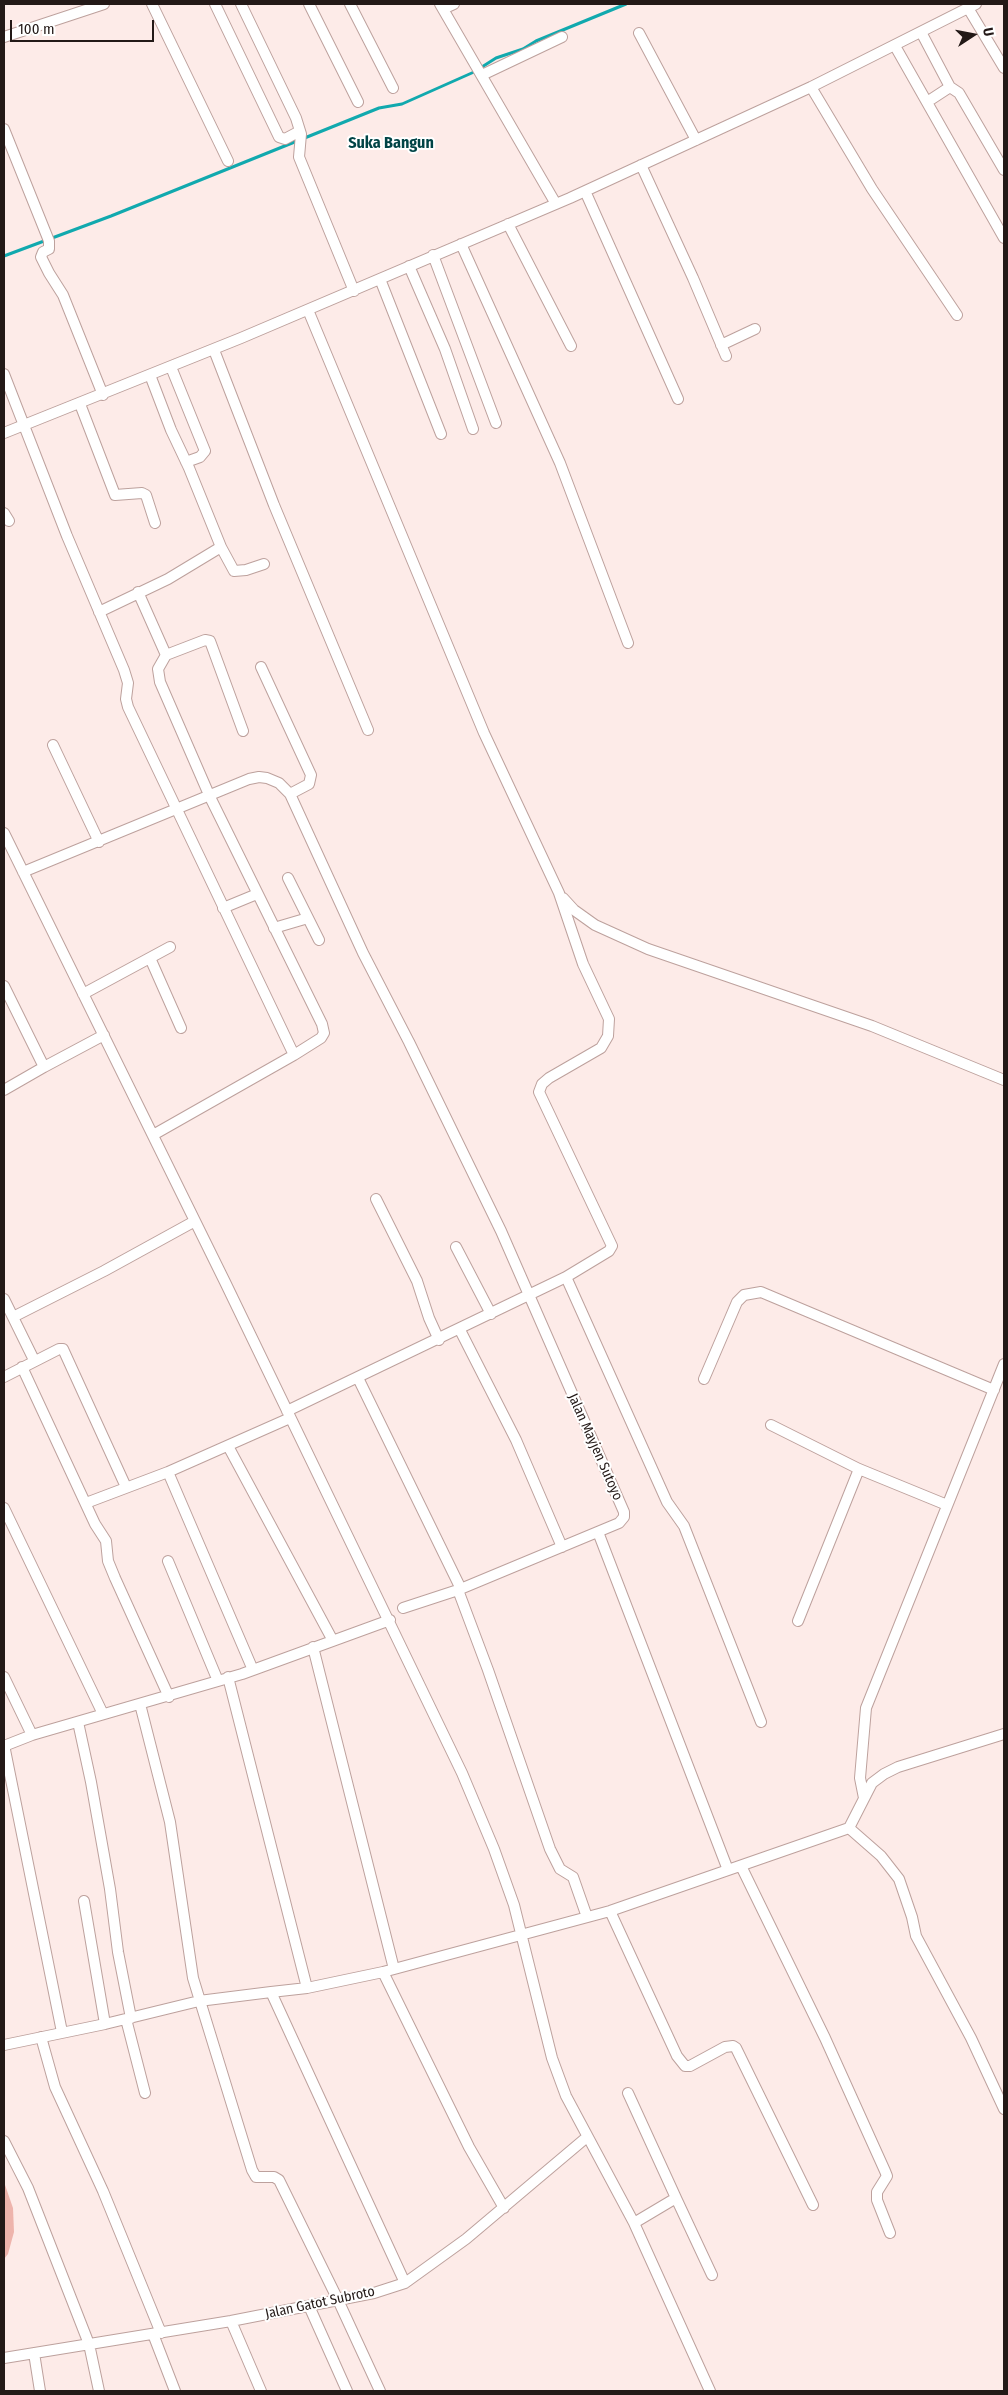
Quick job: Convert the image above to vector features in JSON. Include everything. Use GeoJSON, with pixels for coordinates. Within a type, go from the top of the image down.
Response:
{"type":"FeatureCollection","features":[{"type":"Feature","properties":{"kind":"street"},"geometry":{"type":"LineString","coordinates":[[4,37],[104,4]]}},
{"type":"Feature","properties":{"kind":"street"},"geometry":{"type":"LineString","coordinates":[[152,4],[228,161]]}},
{"type":"Feature","properties":{"kind":"street"},"geometry":{"type":"LineString","coordinates":[[215,4],[279,137],[285,139],[300,132]]}},
{"type":"Feature","properties":{"kind":"street"},"geometry":{"type":"LineString","coordinates":[[241,4],[289,102],[300,132],[298,152],[354,291]]}},
{"type":"Feature","properties":{"kind":"street"},"geometry":{"type":"LineString","coordinates":[[309,4],[358,102]]}},
{"type":"Feature","properties":{"kind":"street"},"geometry":{"type":"LineString","coordinates":[[350,4],[393,88]]}},
{"type":"Feature","properties":{"kind":"street"},"geometry":{"type":"LineString","coordinates":[[454,4],[441,6],[556,204]]}},
{"type":"Feature","properties":{"kind":"street"},"geometry":{"type":"LineString","coordinates":[[4,433],[214,350],[556,204],[811,87],[972,6],[1004,68]]}},
{"type":"Feature","properties":{"kind":"street"},"geometry":{"type":"LineString","coordinates":[[921,32],[950,87],[959,93],[1004,170]]}},
{"type":"Feature","properties":{"kind":"street"},"geometry":{"type":"LineString","coordinates":[[639,33],[696,140]]}},
{"type":"Feature","properties":{"kind":"street"},"geometry":{"type":"LineString","coordinates":[[479,71],[562,37]]}},
{"type":"Feature","properties":{"kind":"street"},"geometry":{"type":"LineString","coordinates":[[895,46],[1004,238]]}},
{"type":"Feature","properties":{"kind":"street"},"geometry":{"type":"LineString","coordinates":[[811,87],[872,189],[957,315]]}},
{"type":"Feature","properties":{"kind":"street"},"geometry":{"type":"LineString","coordinates":[[926,102],[950,87]]}},
{"type":"Feature","properties":{"kind":"street"},"geometry":{"type":"LineString","coordinates":[[4,129],[48,239],[49,249],[42,252],[42,257],[49,273],[63,295],[103,395]]}},
{"type":"Feature","properties":{"kind":"street"},"geometry":{"type":"LineString","coordinates":[[641,165],[693,278],[726,356]]}},
{"type":"Feature","properties":{"kind":"street"},"geometry":{"type":"LineString","coordinates":[[585,191],[678,399]]}},
{"type":"Feature","properties":{"kind":"street"},"geometry":{"type":"LineString","coordinates":[[508,224],[571,346]]}},
{"type":"Feature","properties":{"kind":"street"},"geometry":{"type":"LineString","coordinates":[[461,244],[560,463],[628,643]]}},
{"type":"Feature","properties":{"kind":"street"},"geometry":{"type":"LineString","coordinates":[[433,256],[496,423]]}},
{"type":"Feature","properties":{"kind":"street"},"geometry":{"type":"LineString","coordinates":[[409,266],[445,349],[473,429]]}},
{"type":"Feature","properties":{"kind":"street"},"geometry":{"type":"LineString","coordinates":[[380,279],[441,434]]}},
{"type":"Feature","properties":{"kind":"street"},"geometry":{"type":"LineString","coordinates":[[86,1503],[168,1472],[228,1446],[358,1378],[566,1278],[609,1251],[612,1246],[607,1232],[540,1096],[539,1088],[549,1078],[601,1048],[608,1036],[610,1027],[603,1005],[583,964],[559,893],[484,733],[308,310]]}},
{"type":"Feature","properties":{"kind":"street"},"geometry":{"type":"LineString","coordinates":[[721,345],[755,329]]}},
{"type":"Feature","properties":{"kind":"street"},"geometry":{"type":"LineString","coordinates":[[214,350],[274,505],[368,730]]}},
{"type":"Feature","properties":{"kind":"street"},"geometry":{"type":"LineString","coordinates":[[171,367],[205,451],[200,457],[186,462]]}},
{"type":"Feature","properties":{"kind":"street"},"geometry":{"type":"LineString","coordinates":[[4,374],[67,536],[127,677],[126,699],[128,707],[294,1055]]}},
{"type":"Feature","properties":{"kind":"street"},"geometry":{"type":"LineString","coordinates":[[150,375],[171,430],[221,547],[234,571],[246,570],[264,564]]}},
{"type":"Feature","properties":{"kind":"street"},"geometry":{"type":"LineString","coordinates":[[80,404],[115,494],[142,493],[146,495],[155,523]]}},
{"type":"Feature","properties":{"kind":"street"},"geometry":{"type":"LineString","coordinates":[[99,612],[168,579],[221,547]]}},
{"type":"Feature","properties":{"kind":"street"},"geometry":{"type":"LineString","coordinates":[[138,592],[166,655]]}},
{"type":"Feature","properties":{"kind":"street"},"geometry":{"type":"LineString","coordinates":[[153,1135],[321,1038],[323,1028],[210,797],[160,682],[158,669],[166,655],[206,640],[210,641],[243,731]]}},
{"type":"Feature","properties":{"kind":"street"},"geometry":{"type":"LineString","coordinates":[[23,872],[259,776],[279,783],[290,794],[309,784],[311,775],[262,667]]}},
{"type":"Feature","properties":{"kind":"street"},"geometry":{"type":"LineString","coordinates":[[52,745],[98,842]]}},
{"type":"Feature","properties":{"kind":"street","name":"Jalan Mayjen Sutoyo"},"geometry":{"type":"LineString","coordinates":[[4,1746],[32,1735],[253,1670],[389,1617],[402,1609],[459,1590],[619,1523],[624,1518],[624,1512],[501,1231],[409,1042],[363,953],[290,794]]}},
{"type":"Feature","properties":{"kind":"street"},"geometry":{"type":"LineString","coordinates":[[4,833],[389,1617],[462,1773],[494,1849],[522,1933],[559,2078],[576,2118],[600,2157],[634,2223],[710,2391]]}},
{"type":"Feature","properties":{"kind":"street"},"geometry":{"type":"LineString","coordinates":[[288,878],[319,940]]}},
{"type":"Feature","properties":{"kind":"street"},"geometry":{"type":"LineString","coordinates":[[559,893],[574,910],[595,925],[648,949],[872,1026],[1004,1080]]}},
{"type":"Feature","properties":{"kind":"street"},"geometry":{"type":"LineString","coordinates":[[223,908],[257,894]]}},
{"type":"Feature","properties":{"kind":"street"},"geometry":{"type":"LineString","coordinates":[[274,928],[308,918]]}},
{"type":"Feature","properties":{"kind":"street"},"geometry":{"type":"LineString","coordinates":[[83,994],[170,947]]}},
{"type":"Feature","properties":{"kind":"street"},"geometry":{"type":"LineString","coordinates":[[150,958],[181,1028]]}},
{"type":"Feature","properties":{"kind":"street"},"geometry":{"type":"LineString","coordinates":[[4,986],[44,1068]]}},
{"type":"Feature","properties":{"kind":"street"},"geometry":{"type":"LineString","coordinates":[[4,1090],[104,1035]]}},
{"type":"Feature","properties":{"kind":"street"},"geometry":{"type":"LineString","coordinates":[[376,1199],[417,1281],[429,1318],[440,1340]]}},
{"type":"Feature","properties":{"kind":"street"},"geometry":{"type":"LineString","coordinates":[[12,1317],[96,1275],[195,1221]]}},
{"type":"Feature","properties":{"kind":"street"},"geometry":{"type":"LineString","coordinates":[[456,1247],[491,1314]]}},
{"type":"Feature","properties":{"kind":"street"},"geometry":{"type":"LineString","coordinates":[[566,1278],[667,1502],[684,1526],[760,1722]]}},
{"type":"Feature","properties":{"kind":"street"},"geometry":{"type":"LineString","coordinates":[[704,1379],[737,1302],[744,1295],[761,1292],[994,1390]]}},
{"type":"Feature","properties":{"kind":"street"},"geometry":{"type":"LineString","coordinates":[[4,1300],[31,1354]]}},
{"type":"Feature","properties":{"kind":"street"},"geometry":{"type":"LineString","coordinates":[[460,1330],[516,1440],[562,1547]]}},
{"type":"Feature","properties":{"kind":"street"},"geometry":{"type":"LineString","coordinates":[[4,1377],[22,1368],[31,1354],[63,1349],[126,1487]]}},
{"type":"Feature","properties":{"kind":"street"},"geometry":{"type":"LineString","coordinates":[[864,1798],[860,1778],[866,1708],[1004,1364]]}},
{"type":"Feature","properties":{"kind":"street"},"geometry":{"type":"LineString","coordinates":[[22,1368],[106,1541],[108,1561],[114,1578],[169,1696]]}},
{"type":"Feature","properties":{"kind":"street"},"geometry":{"type":"LineString","coordinates":[[358,1378],[459,1590],[555,1862],[560,1869],[573,1877],[587,1917]]}},
{"type":"Feature","properties":{"kind":"street"},"geometry":{"type":"LineString","coordinates":[[771,1425],[859,1469],[947,1505]]}},
{"type":"Feature","properties":{"kind":"street"},"geometry":{"type":"LineString","coordinates":[[228,1446],[332,1639]]}},
{"type":"Feature","properties":{"kind":"street"},"geometry":{"type":"LineString","coordinates":[[798,1621],[859,1469]]}},
{"type":"Feature","properties":{"kind":"street"},"geometry":{"type":"LineString","coordinates":[[168,1472],[253,1670]]}},
{"type":"Feature","properties":{"kind":"street"},"geometry":{"type":"LineString","coordinates":[[4,1508],[103,1714]]}},
{"type":"Feature","properties":{"kind":"street"},"geometry":{"type":"LineString","coordinates":[[598,1532],[728,1870]]}},
{"type":"Feature","properties":{"kind":"street"},"geometry":{"type":"LineString","coordinates":[[168,1561],[223,1679],[307,1988]]}},
{"type":"Feature","properties":{"kind":"street"},"geometry":{"type":"LineString","coordinates":[[313,1647],[388,1970],[469,2147],[504,2208]]}},
{"type":"Feature","properties":{"kind":"street"},"geometry":{"type":"LineString","coordinates":[[4,1677],[32,1735]]}},
{"type":"Feature","properties":{"kind":"street"},"geometry":{"type":"LineString","coordinates":[[140,1704],[170,1822],[187,1943],[199,2001],[254,2175],[260,2178],[274,2177],[279,2180],[380,2391]]}},
{"type":"Feature","properties":{"kind":"street"},"geometry":{"type":"LineString","coordinates":[[78,1722],[110,1889],[128,2019],[144,2093]]}},
{"type":"Feature","properties":{"kind":"street"},"geometry":{"type":"LineString","coordinates":[[4,2045],[128,2019],[199,2001],[307,1988],[388,1970],[610,1910],[849,1828],[872,1783],[889,1772],[1004,1734]]}},
{"type":"Feature","properties":{"kind":"street"},"geometry":{"type":"LineString","coordinates":[[4,1746],[62,2032]]}},
{"type":"Feature","properties":{"kind":"street"},"geometry":{"type":"LineString","coordinates":[[849,1828],[881,1856],[899,1879],[912,1916],[916,1936],[970,2038],[1004,2109]]}},
{"type":"Feature","properties":{"kind":"street"},"geometry":{"type":"LineString","coordinates":[[741,1866],[825,2038],[886,2170],[887,2176],[877,2192],[890,2233]]}},
{"type":"Feature","properties":{"kind":"street"},"geometry":{"type":"LineString","coordinates":[[84,1901],[105,2024]]}},
{"type":"Feature","properties":{"kind":"street"},"geometry":{"type":"LineString","coordinates":[[610,1910],[677,2056],[686,2066],[690,2066],[724,2047],[733,2046],[736,2048],[813,2205]]}},
{"type":"Feature","properties":{"kind":"street"},"geometry":{"type":"LineString","coordinates":[[271,1992],[405,2283]]}},
{"type":"Feature","properties":{"kind":"street"},"geometry":{"type":"LineString","coordinates":[[41,2037],[55,2087],[103,2191],[157,2334],[175,2391]]}},
{"type":"Feature","properties":{"kind":"street"},"geometry":{"type":"LineString","coordinates":[[628,2092],[712,2275]]}},
{"type":"Feature","properties":{"kind":"street","name":"Jalan Gatot Subroto"},"geometry":{"type":"LineString","coordinates":[[4,2358],[231,2321],[338,2300],[405,2283],[504,2208],[587,2137]]}},
{"type":"Feature","properties":{"kind":"street"},"geometry":{"type":"LineString","coordinates":[[4,2141],[28,2188],[89,2344],[99,2391]]}},
{"type":"Feature","properties":{"kind":"street"},"geometry":{"type":"LineString","coordinates":[[634,2223],[676,2198]]}},
{"type":"Feature","properties":{"kind":"street"},"geometry":{"type":"LineString","coordinates":[[309,2306],[347,2391]]}},
{"type":"Feature","properties":{"kind":"street"},"geometry":{"type":"LineString","coordinates":[[231,2321],[261,2391]]}},
{"type":"Feature","properties":{"kind":"street"},"geometry":{"type":"LineString","coordinates":[[34,2353],[40,2391]]}},
{"type":"Feature","properties":{"kind":"shaded area"},"geometry":{"type":"Polygon","coordinates":[[[4,2182],[13,2208],[14,2232],[8,2254],[4,2259],[4,2182]]]}},
{"type":"Feature","properties":{"kind":"waterway"},"geometry":{"type":"LineString","coordinates":[[4,256],[111,216],[379,108],[402,104],[474,72],[496,58],[523,49],[536,41],[626,4]]}},
{"type":"Feature","properties":{"kind":"district","name":"Suka Bangun"},"geometry":{"type":"Point","coordinates":[391,144]}}]}
